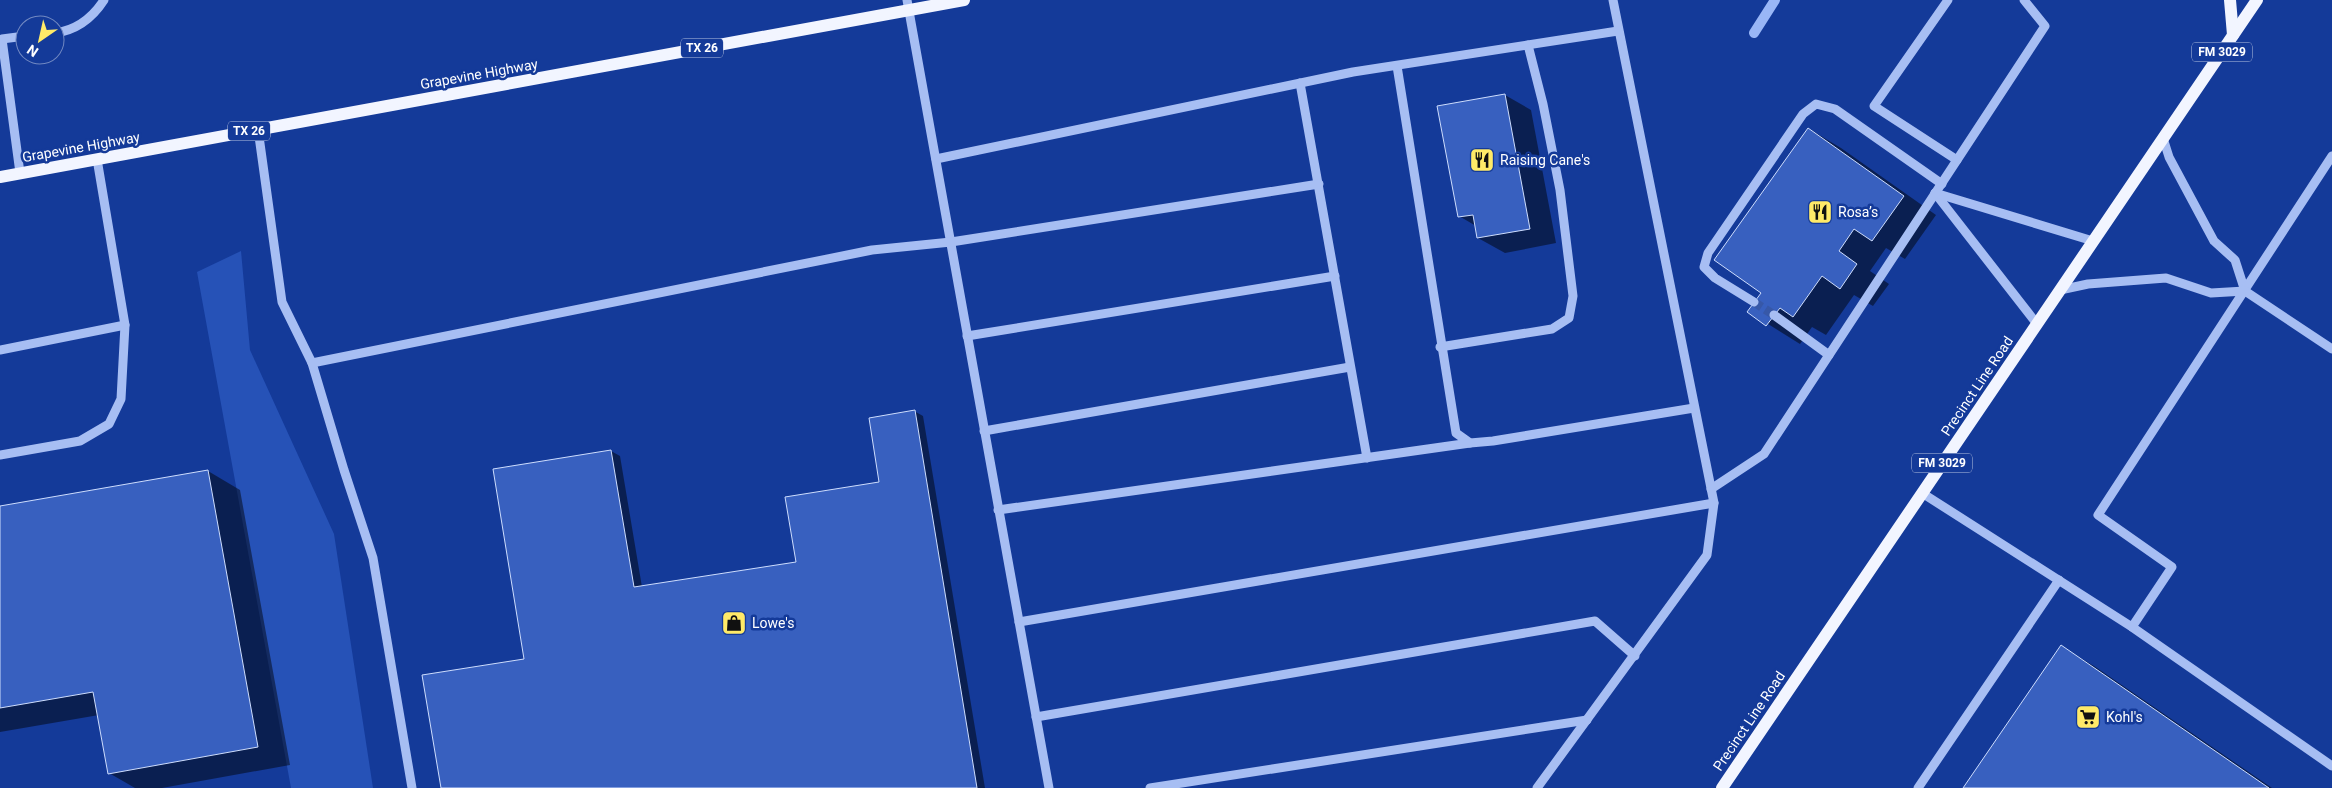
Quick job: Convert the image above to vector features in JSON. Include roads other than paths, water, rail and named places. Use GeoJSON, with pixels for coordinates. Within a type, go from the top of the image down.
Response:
{"type":"FeatureCollection","features":[{"type":"Feature","properties":{"kind":"main road","name":"Grapevine Highway"},"geometry":{"type":"LineString","coordinates":[[0,177],[908,5],[964,0]]}},
{"type":"Feature","properties":{"kind":"main road"},"geometry":{"type":"LineString","coordinates":[[2230,0],[2233,35]]}},
{"type":"Feature","properties":{"kind":"main road","name":"Precinct Line Road"},"geometry":{"type":"LineString","coordinates":[[1722,788],[2257,0]]}},
{"type":"Feature","properties":{"kind":"lane"},"geometry":{"type":"LineString","coordinates":[[65,32],[94,16],[104,0]]}},
{"type":"Feature","properties":{"kind":"lane"},"geometry":{"type":"LineString","coordinates":[[1948,0],[1874,106],[1957,160]]}},
{"type":"Feature","properties":{"kind":"lane"},"geometry":{"type":"LineString","coordinates":[[1711,489],[1764,454],[2045,26],[2024,0]]}},
{"type":"Feature","properties":{"kind":"lane"},"geometry":{"type":"LineString","coordinates":[[1537,788],[1707,555],[1714,503],[1612,1]]}},
{"type":"Feature","properties":{"kind":"lane"},"geometry":{"type":"LineString","coordinates":[[908,5],[1049,788]]}},
{"type":"Feature","properties":{"kind":"lane"},"geometry":{"type":"LineString","coordinates":[[0,29],[20,173]]}},
{"type":"Feature","properties":{"kind":"lane"},"geometry":{"type":"LineString","coordinates":[[936,159],[1300,84],[1398,66],[1618,31]]}},
{"type":"Feature","properties":{"kind":"lane"},"geometry":{"type":"LineString","coordinates":[[1,39],[15,37]]}},
{"type":"Feature","properties":{"kind":"lane"},"geometry":{"type":"LineString","coordinates":[[1440,347],[1552,329],[1569,318],[1573,296],[1560,190],[1543,104],[1528,45]]}},
{"type":"Feature","properties":{"kind":"lane"},"geometry":{"type":"LineString","coordinates":[[1398,66],[1440,347],[1456,433],[1470,443]]}},
{"type":"Feature","properties":{"kind":"lane"},"geometry":{"type":"LineString","coordinates":[[1300,84],[1366,458]]}},
{"type":"Feature","properties":{"kind":"lane"},"geometry":{"type":"LineString","coordinates":[[1754,302],[1715,278],[1704,267],[1708,253],[1803,114],[1816,104],[1835,109],[1942,184]]}},
{"type":"Feature","properties":{"kind":"lane"},"geometry":{"type":"LineString","coordinates":[[258,129],[282,302],[312,363],[373,558],[412,788]]}},
{"type":"Feature","properties":{"kind":"lane"},"geometry":{"type":"LineString","coordinates":[[2163,138],[2169,157],[2214,240],[2235,260],[2245,291]]}},
{"type":"Feature","properties":{"kind":"lane"},"geometry":{"type":"LineString","coordinates":[[2132,627],[2172,567],[2098,515],[2332,156]]}},
{"type":"Feature","properties":{"kind":"lane"},"geometry":{"type":"LineString","coordinates":[[0,455],[80,441],[109,424],[121,399],[126,325],[97,159]]}},
{"type":"Feature","properties":{"kind":"lane"},"geometry":{"type":"LineString","coordinates":[[312,363],[872,250],[951,242],[1318,184]]}},
{"type":"Feature","properties":{"kind":"lane"},"geometry":{"type":"LineString","coordinates":[[1935,193],[2093,241]]}},
{"type":"Feature","properties":{"kind":"lane"},"geometry":{"type":"LineString","coordinates":[[1935,193],[2037,324]]}},
{"type":"Feature","properties":{"kind":"lane"},"geometry":{"type":"LineString","coordinates":[[967,336],[1334,276]]}},
{"type":"Feature","properties":{"kind":"lane"},"geometry":{"type":"LineString","coordinates":[[2060,290],[2088,284],[2166,278],[2211,293],[2245,291],[2332,349]]}},
{"type":"Feature","properties":{"kind":"lane"},"geometry":{"type":"LineString","coordinates":[[1774,315],[1829,355]]}},
{"type":"Feature","properties":{"kind":"lane"},"geometry":{"type":"LineString","coordinates":[[0,350],[126,325]]}},
{"type":"Feature","properties":{"kind":"lane"},"geometry":{"type":"LineString","coordinates":[[984,431],[1350,366]]}},
{"type":"Feature","properties":{"kind":"lane"},"geometry":{"type":"LineString","coordinates":[[998,510],[1470,443],[1493,442],[1694,408]]}},
{"type":"Feature","properties":{"kind":"lane"},"geometry":{"type":"LineString","coordinates":[[1922,493],[2132,627],[2332,766]]}},
{"type":"Feature","properties":{"kind":"lane"},"geometry":{"type":"LineString","coordinates":[[1019,622],[1714,503]]}},
{"type":"Feature","properties":{"kind":"lane"},"geometry":{"type":"LineString","coordinates":[[1918,788],[2059,580]]}},
{"type":"Feature","properties":{"kind":"lane"},"geometry":{"type":"LineString","coordinates":[[1036,717],[1596,620],[1635,656]]}},
{"type":"Feature","properties":{"kind":"lane"},"geometry":{"type":"LineString","coordinates":[[1150,788],[1587,720]]}},
{"type":"Feature","properties":{"kind":"waterway"},"geometry":{"type":"LineString","coordinates":[[1754,33],[1775,0]]}},
{"type":"Feature","properties":{"kind":"tunnel"},"geometry":{"type":"LineString","coordinates":[[1754,302],[1774,315]]}},
{"type":"Feature","properties":{"kind":"place","name":"Raising Cane's"},"geometry":{"type":"Point","coordinates":[1482,160]}},
{"type":"Feature","properties":{"kind":"place","name":"Rosa’s"},"geometry":{"type":"Point","coordinates":[1820,212]}},
{"type":"Feature","properties":{"kind":"place","name":"Lowe's"},"geometry":{"type":"Point","coordinates":[734,623]}},
{"type":"Feature","properties":{"kind":"place","name":"Kohl's"},"geometry":{"type":"Point","coordinates":[2088,717]}}]}
